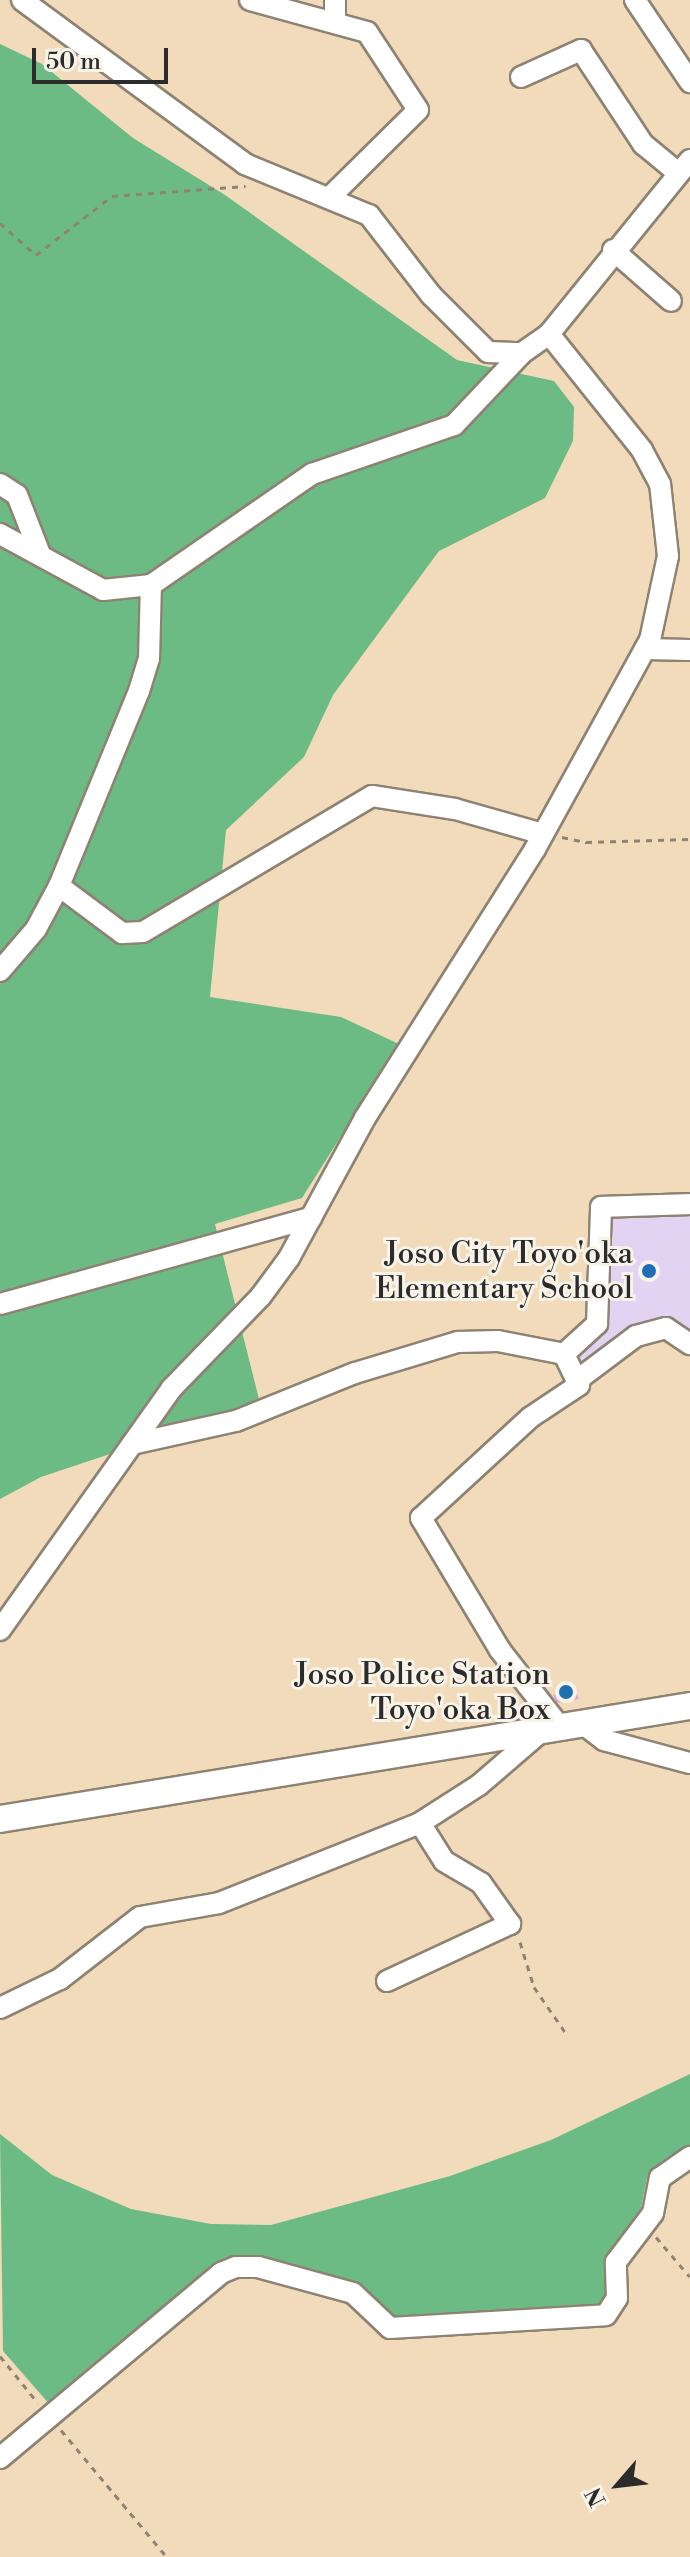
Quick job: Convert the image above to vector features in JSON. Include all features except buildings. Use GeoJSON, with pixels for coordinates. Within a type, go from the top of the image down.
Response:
{"type":"FeatureCollection","features":[{"type":"Feature","properties":{"kind":"main road"},"geometry":{"type":"LineString","coordinates":[[0,1819],[690,1706]]}},
{"type":"Feature","properties":{"kind":"street"},"geometry":{"type":"LineString","coordinates":[[22,0],[216,145],[271,174],[369,215],[431,295],[488,352],[522,353]]}},
{"type":"Feature","properties":{"kind":"street"},"geometry":{"type":"LineString","coordinates":[[250,0],[367,32],[418,110],[329,198]]}},
{"type":"Feature","properties":{"kind":"street"},"geometry":{"type":"LineString","coordinates":[[335,0],[335,23]]}},
{"type":"Feature","properties":{"kind":"street"},"geometry":{"type":"LineString","coordinates":[[635,0],[690,82]]}},
{"type":"Feature","properties":{"kind":"street"},"geometry":{"type":"LineString","coordinates":[[0,534],[103,590],[151,585],[312,474],[454,425],[522,353],[549,334],[613,250],[684,166],[643,144],[581,50],[521,77]]}},
{"type":"Feature","properties":{"kind":"street"},"geometry":{"type":"LineString","coordinates":[[613,250],[671,301]]}},
{"type":"Feature","properties":{"kind":"street"},"geometry":{"type":"LineString","coordinates":[[0,1630],[171,1389],[261,1296],[311,1218],[365,1118],[543,834],[645,649],[668,556],[660,484],[642,450],[549,334]]}},
{"type":"Feature","properties":{"kind":"street"},"geometry":{"type":"LineString","coordinates":[[0,484],[17,495],[40,554]]}},
{"type":"Feature","properties":{"kind":"street"},"geometry":{"type":"LineString","coordinates":[[0,971],[36,929],[59,886],[149,659],[151,585]]}},
{"type":"Feature","properties":{"kind":"street"},"geometry":{"type":"LineString","coordinates":[[645,649],[690,650]]}},
{"type":"Feature","properties":{"kind":"street"},"geometry":{"type":"LineString","coordinates":[[59,886],[122,933],[143,932],[372,796],[441,806],[543,834]]}},
{"type":"Feature","properties":{"kind":"street"},"geometry":{"type":"LineString","coordinates":[[564,1354],[597,1324],[601,1207],[690,1204]]}},
{"type":"Feature","properties":{"kind":"street"},"geometry":{"type":"LineString","coordinates":[[0,1304],[311,1218]]}},
{"type":"Feature","properties":{"kind":"street"},"geometry":{"type":"LineString","coordinates":[[576,1381],[636,1336],[666,1328],[690,1344]]}},
{"type":"Feature","properties":{"kind":"street"},"geometry":{"type":"LineString","coordinates":[[132,1444],[236,1421],[355,1373],[458,1342],[498,1341],[564,1354]]}},
{"type":"Feature","properties":{"kind":"street"},"geometry":{"type":"LineString","coordinates":[[564,1354],[579,1385],[531,1417],[421,1518],[500,1650],[562,1727],[690,1763]]}},
{"type":"Feature","properties":{"kind":"street"},"geometry":{"type":"LineString","coordinates":[[0,2008],[60,1979],[140,1917],[219,1903],[420,1823],[562,1727]]}},
{"type":"Feature","properties":{"kind":"street"},"geometry":{"type":"LineString","coordinates":[[387,1981],[510,1924],[481,1883],[444,1861],[420,1823]]}},
{"type":"Feature","properties":{"kind":"street"},"geometry":{"type":"LineString","coordinates":[[0,2458],[221,2273],[236,2267],[271,2270],[353,2293],[390,2328],[596,2319],[614,2309],[616,2262],[646,2225],[660,2178],[690,2157]]}},
{"type":"Feature","properties":{"kind":"path"},"geometry":{"type":"LineString","coordinates":[[0,223],[36,255],[112,196],[247,186],[271,174]]}},
{"type":"Feature","properties":{"kind":"path"},"geometry":{"type":"LineString","coordinates":[[543,834],[586,842],[690,839]]}},
{"type":"Feature","properties":{"kind":"path"},"geometry":{"type":"LineString","coordinates":[[510,1924],[534,1987],[565,2032]]}},
{"type":"Feature","properties":{"kind":"path"},"geometry":{"type":"LineString","coordinates":[[646,2225],[690,2277]]}},
{"type":"Feature","properties":{"kind":"path"},"geometry":{"type":"LineString","coordinates":[[0,2356],[167,2557]]}},
{"type":"Feature","properties":{"kind":"shaded area","name":"Joso City Toyo'oka Elementary School"},"geometry":{"type":"Polygon","coordinates":[[[690,1210],[690,1337],[676,1326],[579,1372],[579,1350],[608,1325],[609,1219],[618,1211],[690,1210]]]}},
{"type":"Feature","properties":{"kind":"green space"},"geometry":{"type":"Polygon","coordinates":[[[0,44],[42,64],[133,138],[225,195],[457,360],[554,381],[574,407],[573,441],[545,498],[439,551],[333,695],[304,757],[226,830],[210,997],[341,1017],[399,1044],[302,1198],[215,1224],[265,1423],[206,1439],[116,1452],[41,1477],[0,1499],[0,44]]]}},
{"type":"Feature","properties":{"kind":"green space"},"geometry":{"type":"Polygon","coordinates":[[[690,2074],[690,2148],[667,2159],[647,2178],[639,2218],[609,2254],[604,2306],[391,2320],[354,2281],[240,2255],[216,2267],[51,2406],[3,2351],[0,2134],[52,2175],[131,2209],[211,2224],[271,2225],[450,2176],[551,2140],[690,2074]]]}},
{"type":"Feature","properties":{"kind":"place","name":"Joso City Toyo'oka Elementary School"},"geometry":{"type":"Point","coordinates":[649,1271]}},
{"type":"Feature","properties":{"kind":"place","name":"Joso Police Station Toyo'oka Box"},"geometry":{"type":"Point","coordinates":[566,1692]}}]}
